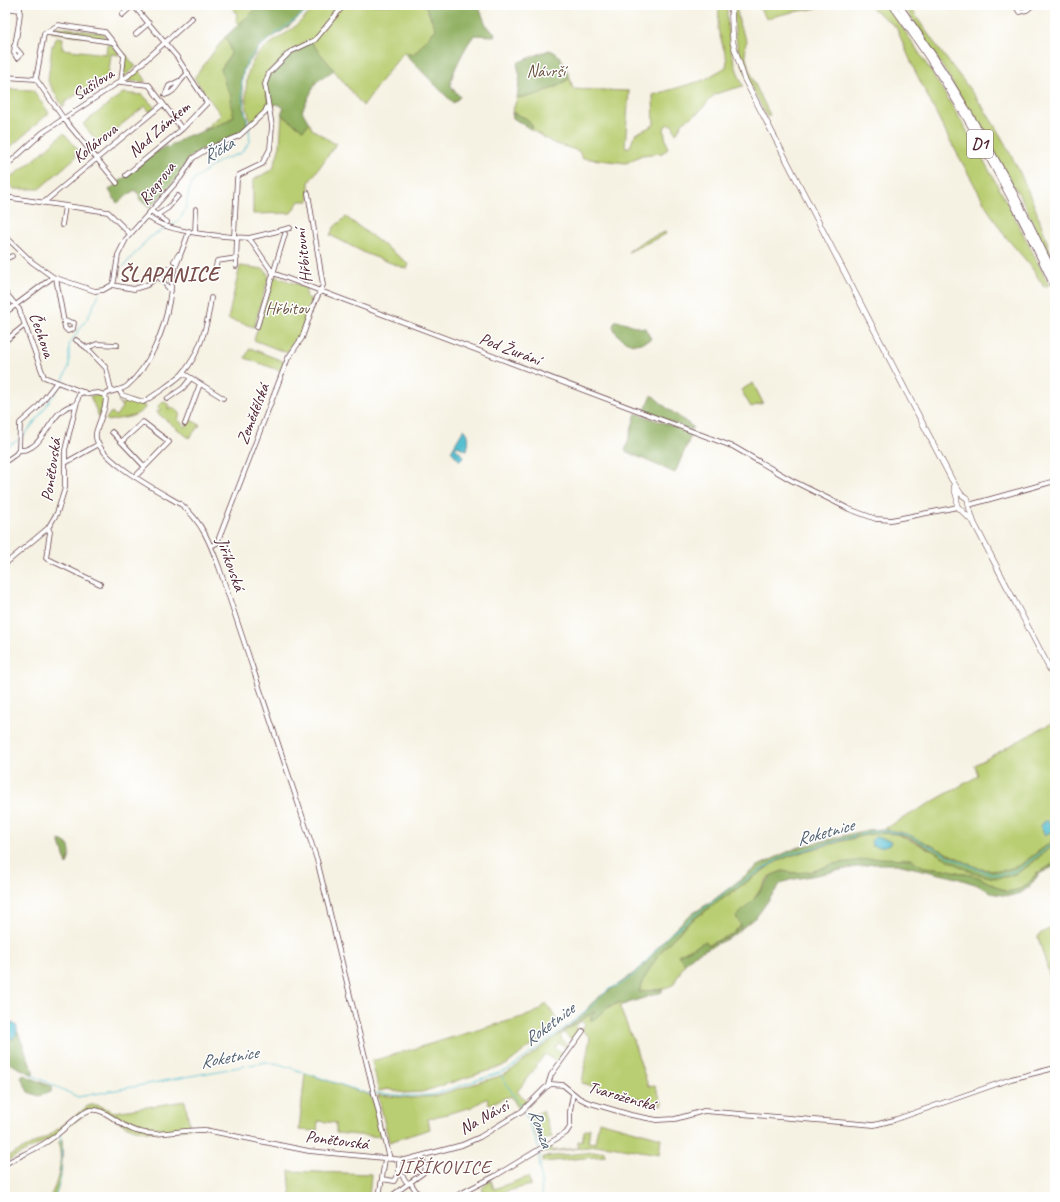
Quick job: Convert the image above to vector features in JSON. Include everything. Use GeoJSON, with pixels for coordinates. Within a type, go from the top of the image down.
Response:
{"type":"FeatureCollection","features":[{"type":"Feature","properties":{"kind":"highway","name":"D1"},"geometry":{"type":"LineString","coordinates":[[892,5],[956,103],[997,173],[1055,289]]}},
{"type":"Feature","properties":{"kind":"highway","name":"D1"},"geometry":{"type":"LineString","coordinates":[[899,5],[926,43],[961,100],[1000,169],[1055,276]]}},
{"type":"Feature","properties":{"kind":"main road"},"geometry":{"type":"LineString","coordinates":[[731,5],[733,43],[744,78],[952,480],[967,501],[974,523],[1055,679]]}},
{"type":"Feature","properties":{"kind":"main road"},"geometry":{"type":"LineString","coordinates":[[952,480],[960,508],[974,523]]}},
{"type":"Feature","properties":{"kind":"main road"},"geometry":{"type":"LineString","coordinates":[[957,501],[967,501]]}},
{"type":"Feature","properties":{"kind":"main road"},"geometry":{"type":"LineString","coordinates":[[960,508],[967,501]]}},
{"type":"Feature","properties":{"kind":"street"},"geometry":{"type":"LineString","coordinates":[[122,15],[133,5],[188,73],[179,81],[169,86],[166,95]]}},
{"type":"Feature","properties":{"kind":"street"},"geometry":{"type":"LineString","coordinates":[[236,266],[237,179],[239,176],[262,164],[272,141],[272,126],[265,84],[269,73],[290,52],[314,40],[344,5]]}},
{"type":"Feature","properties":{"kind":"street"},"geometry":{"type":"LineString","coordinates":[[1015,5],[1019,12],[1027,10],[1032,5]]}},
{"type":"Feature","properties":{"kind":"street"},"geometry":{"type":"LineString","coordinates":[[5,8],[20,8],[19,26],[14,46]]}},
{"type":"Feature","properties":{"kind":"street","name":"Sušilova"},"geometry":{"type":"LineString","coordinates":[[5,166],[42,133],[121,82],[192,18]]}},
{"type":"Feature","properties":{"kind":"street"},"geometry":{"type":"LineString","coordinates":[[136,34],[149,23]]}},
{"type":"Feature","properties":{"kind":"street"},"geometry":{"type":"LineString","coordinates":[[117,184],[64,119],[36,79],[42,37],[58,25],[105,32],[124,56],[121,82],[146,84],[182,128]]}},
{"type":"Feature","properties":{"kind":"street"},"geometry":{"type":"LineString","coordinates":[[48,32],[112,42]]}},
{"type":"Feature","properties":{"kind":"street","name":"Nad Zámkem"},"geometry":{"type":"LineString","coordinates":[[126,175],[182,128],[207,103],[188,73]]}},
{"type":"Feature","properties":{"kind":"street"},"geometry":{"type":"LineString","coordinates":[[5,77],[36,79]]}},
{"type":"Feature","properties":{"kind":"street"},"geometry":{"type":"LineString","coordinates":[[160,100],[174,91],[179,81]]}},
{"type":"Feature","properties":{"kind":"street","name":"Kollárova"},"geometry":{"type":"LineString","coordinates":[[43,203],[163,104]]}},
{"type":"Feature","properties":{"kind":"street","name":"Riegrova"},"geometry":{"type":"LineString","coordinates":[[112,285],[114,281],[118,254],[130,234],[181,177],[193,158],[204,151],[231,141],[250,127],[265,112],[268,105]]}},
{"type":"Feature","properties":{"kind":"street","name":"Hřbitovní"},"geometry":{"type":"LineString","coordinates":[[249,238],[273,273],[319,290],[323,285],[308,193]]}},
{"type":"Feature","properties":{"kind":"street"},"geometry":{"type":"LineString","coordinates":[[157,215],[168,208],[178,196]]}},
{"type":"Feature","properties":{"kind":"street"},"geometry":{"type":"LineString","coordinates":[[5,197],[108,212],[130,234]]}},
{"type":"Feature","properties":{"kind":"street"},"geometry":{"type":"LineString","coordinates":[[62,225],[65,206]]}},
{"type":"Feature","properties":{"kind":"street"},"geometry":{"type":"LineString","coordinates":[[195,232],[196,209]]}},
{"type":"Feature","properties":{"kind":"street"},"geometry":{"type":"LineString","coordinates":[[151,211],[166,224]]}},
{"type":"Feature","properties":{"kind":"street","name":"Hřbitovní"},"geometry":{"type":"LineString","coordinates":[[147,216],[171,227],[195,232],[236,237],[249,238],[290,228]]}},
{"type":"Feature","properties":{"kind":"street"},"geometry":{"type":"LineString","coordinates":[[65,463],[99,444],[96,436],[107,402],[105,395],[111,390],[119,390],[124,388],[145,363],[157,341],[169,302],[174,271],[189,231]]}},
{"type":"Feature","properties":{"kind":"street","name":"Hřbitovní"},"geometry":{"type":"LineString","coordinates":[[257,327],[285,234]]}},
{"type":"Feature","properties":{"kind":"street"},"geometry":{"type":"LineString","coordinates":[[5,236],[32,262],[54,277],[95,291],[103,290],[112,285],[138,288],[150,284],[168,268],[174,271]]}},
{"type":"Feature","properties":{"kind":"street"},"geometry":{"type":"LineString","coordinates":[[174,261],[182,250]]}},
{"type":"Feature","properties":{"kind":"street"},"geometry":{"type":"LineString","coordinates":[[5,258],[12,256]]}},
{"type":"Feature","properties":{"kind":"street"},"geometry":{"type":"LineString","coordinates":[[215,271],[217,261],[237,258]]}},
{"type":"Feature","properties":{"kind":"street"},"geometry":{"type":"LineString","coordinates":[[5,313],[54,277]]}},
{"type":"Feature","properties":{"kind":"street"},"geometry":{"type":"LineString","coordinates":[[54,277],[64,321]]}},
{"type":"Feature","properties":{"kind":"street"},"geometry":{"type":"LineString","coordinates":[[159,277],[171,291]]}},
{"type":"Feature","properties":{"kind":"street","name":"Pod Žurání"},"geometry":{"type":"LineString","coordinates":[[319,290],[734,446],[791,480],[869,517],[892,520],[945,509],[960,508]]}},
{"type":"Feature","properties":{"kind":"street","name":"Zemědělská"},"geometry":{"type":"LineString","coordinates":[[211,546],[217,543],[288,358],[302,338],[319,290]]}},
{"type":"Feature","properties":{"kind":"street","name":"Čechova"},"geometry":{"type":"LineString","coordinates":[[5,292],[16,305],[25,325],[40,371],[44,377],[84,392],[92,394],[102,393],[105,395]]}},
{"type":"Feature","properties":{"kind":"street"},"geometry":{"type":"LineString","coordinates":[[119,390],[122,395],[143,402],[183,374],[197,351],[210,310],[211,298]]}},
{"type":"Feature","properties":{"kind":"street"},"geometry":{"type":"LineString","coordinates":[[5,341],[25,325]]}},
{"type":"Feature","properties":{"kind":"street"},"geometry":{"type":"LineString","coordinates":[[76,340],[87,348],[106,368],[111,390]]}},
{"type":"Feature","properties":{"kind":"street"},"geometry":{"type":"LineString","coordinates":[[87,348],[97,344],[117,345]]}},
{"type":"Feature","properties":{"kind":"street"},"geometry":{"type":"LineString","coordinates":[[183,374],[223,398]]}},
{"type":"Feature","properties":{"kind":"street"},"geometry":{"type":"LineString","coordinates":[[167,400],[184,388],[191,378]]}},
{"type":"Feature","properties":{"kind":"street"},"geometry":{"type":"LineString","coordinates":[[5,462],[19,450],[18,435],[20,423],[37,408],[58,382]]}},
{"type":"Feature","properties":{"kind":"street"},"geometry":{"type":"LineString","coordinates":[[185,424],[200,384]]}},
{"type":"Feature","properties":{"kind":"street"},"geometry":{"type":"LineString","coordinates":[[71,387],[76,393],[76,402]]}},
{"type":"Feature","properties":{"kind":"street"},"geometry":{"type":"LineString","coordinates":[[19,450],[29,449],[39,440],[59,413],[76,402],[79,394],[84,392]]}},
{"type":"Feature","properties":{"kind":"street","name":"Ponětovská"},"geometry":{"type":"LineString","coordinates":[[5,564],[48,528],[57,513],[65,488],[65,450],[76,402]]}},
{"type":"Feature","properties":{"kind":"street"},"geometry":{"type":"LineString","coordinates":[[121,442],[143,422],[169,442],[144,466],[135,477]]}},
{"type":"Feature","properties":{"kind":"street"},"geometry":{"type":"LineString","coordinates":[[112,432],[144,466]]}},
{"type":"Feature","properties":{"kind":"street","name":"Jiříkovská"},"geometry":{"type":"LineString","coordinates":[[99,444],[118,465],[190,511],[207,534],[317,860],[375,1093],[388,1159]]}},
{"type":"Feature","properties":{"kind":"street"},"geometry":{"type":"LineString","coordinates":[[967,501],[982,500],[1055,481]]}},
{"type":"Feature","properties":{"kind":"street"},"geometry":{"type":"LineString","coordinates":[[945,509],[957,501]]}},
{"type":"Feature","properties":{"kind":"street"},"geometry":{"type":"LineString","coordinates":[[48,528],[50,532],[46,558],[100,584]]}},
{"type":"Feature","properties":{"kind":"street","name":"Na Návsi"},"geometry":{"type":"LineString","coordinates":[[399,1160],[422,1156],[474,1140],[524,1110],[548,1085],[549,1078],[582,1030]]}},
{"type":"Feature","properties":{"kind":"street","name":"Tvaroženská"},"geometry":{"type":"LineString","coordinates":[[548,1085],[558,1083],[587,1102],[650,1120],[671,1119],[704,1111],[878,1124],[1011,1079],[1055,1068]]}},
{"type":"Feature","properties":{"kind":"street"},"geometry":{"type":"LineString","coordinates":[[454,1197],[483,1183],[560,1138],[570,1127],[570,1111],[573,1094]]}},
{"type":"Feature","properties":{"kind":"street","name":"Ponětovská"},"geometry":{"type":"LineString","coordinates":[[5,1164],[49,1141],[89,1110],[99,1110],[123,1126],[136,1131],[168,1134],[189,1129],[205,1130],[309,1151],[399,1160]]}},
{"type":"Feature","properties":{"kind":"street"},"geometry":{"type":"LineString","coordinates":[[390,1197],[425,1170],[422,1156]]}},
{"type":"Feature","properties":{"kind":"street"},"geometry":{"type":"LineString","coordinates":[[379,1197],[382,1179],[388,1159]]}},
{"type":"Feature","properties":{"kind":"street"},"geometry":{"type":"LineString","coordinates":[[382,1179],[394,1181],[398,1176],[399,1160]]}},
{"type":"Feature","properties":{"kind":"street"},"geometry":{"type":"LineString","coordinates":[[399,1171],[420,1197]]}},
{"type":"Feature","properties":{"kind":"green space"},"geometry":{"type":"Polygon","coordinates":[[[231,5],[260,5],[257,10],[239,24],[236,20],[237,14],[231,5]]]}},
{"type":"Feature","properties":{"kind":"green space"},"geometry":{"type":"Polygon","coordinates":[[[260,5],[311,5],[288,27],[258,47],[256,53],[244,68],[241,79],[244,101],[243,108],[247,117],[247,126],[232,138],[202,149],[187,160],[179,177],[149,208],[138,198],[140,196],[135,190],[117,203],[109,190],[156,152],[166,146],[168,148],[188,135],[193,135],[226,122],[234,116],[231,106],[231,96],[225,84],[221,69],[231,54],[229,44],[225,37],[260,5]]]}},
{"type":"Feature","properties":{"kind":"green space"},"geometry":{"type":"Polygon","coordinates":[[[318,5],[425,5],[436,29],[413,55],[404,52],[363,106],[311,42],[267,105],[265,112],[251,125],[246,104],[246,87],[250,66],[260,52],[296,26],[318,5]]]}},
{"type":"Feature","properties":{"kind":"green space"},"geometry":{"type":"Polygon","coordinates":[[[425,5],[478,5],[487,27],[495,33],[494,36],[475,35],[468,43],[451,81],[453,90],[460,97],[453,103],[404,53],[413,55],[436,29],[425,5]]]}},
{"type":"Feature","properties":{"kind":"green space"},"geometry":{"type":"Polygon","coordinates":[[[719,5],[727,5],[730,47],[735,66],[743,86],[715,94],[699,112],[683,122],[676,134],[673,126],[669,124],[665,126],[664,131],[668,149],[662,153],[642,155],[626,163],[582,158],[579,151],[553,143],[532,130],[533,127],[516,113],[512,113],[517,98],[535,95],[556,87],[570,78],[573,89],[629,91],[625,147],[630,147],[635,134],[654,125],[653,95],[704,80],[726,67],[727,60],[718,29],[719,5]]]}},
{"type":"Feature","properties":{"kind":"green space"},"geometry":{"type":"Polygon","coordinates":[[[734,5],[736,5],[740,27],[747,41],[745,48],[748,67],[770,115],[767,117],[747,76],[738,50],[734,22],[734,5]]]}},
{"type":"Feature","properties":{"kind":"green space"},"geometry":{"type":"Polygon","coordinates":[[[757,5],[829,5],[783,14],[767,19],[757,5]]]}},
{"type":"Feature","properties":{"kind":"green space"},"geometry":{"type":"Polygon","coordinates":[[[868,5],[887,5],[932,73],[993,177],[1049,285],[1044,287],[1030,265],[1005,236],[990,213],[947,135],[914,69],[896,27],[868,5]]]}},
{"type":"Feature","properties":{"kind":"green space"},"geometry":{"type":"Polygon","coordinates":[[[903,5],[909,5],[927,32],[975,96],[1006,145],[1033,202],[1053,262],[1024,203],[935,54],[903,5]]]}},
{"type":"Feature","properties":{"kind":"green space"},"geometry":{"type":"Polygon","coordinates":[[[58,27],[103,33],[105,37],[104,39],[51,32],[58,27]]]}},
{"type":"Feature","properties":{"kind":"green space"},"geometry":{"type":"Polygon","coordinates":[[[56,37],[63,38],[62,49],[106,54],[107,44],[112,45],[120,55],[111,54],[108,78],[101,82],[99,80],[64,103],[65,106],[63,107],[48,81],[52,45],[54,45],[56,37]]]}},
{"type":"Feature","properties":{"kind":"green space"},"geometry":{"type":"Polygon","coordinates":[[[225,37],[229,44],[231,54],[221,69],[225,84],[232,96],[231,106],[234,115],[226,122],[203,130],[221,115],[194,78],[225,37]]]}},
{"type":"Feature","properties":{"kind":"green space"},"geometry":{"type":"Polygon","coordinates":[[[311,42],[334,70],[316,82],[302,111],[309,123],[303,130],[281,114],[284,108],[278,104],[269,106],[265,85],[266,78],[276,65],[290,54],[311,42]]]}},
{"type":"Feature","properties":{"kind":"green space","name":"Návrší"},"geometry":{"type":"Polygon","coordinates":[[[549,50],[553,51],[560,57],[570,78],[556,87],[535,95],[517,98],[520,76],[517,64],[549,50]]]}},
{"type":"Feature","properties":{"kind":"green space"},"geometry":{"type":"Polygon","coordinates":[[[125,54],[136,67],[123,77],[125,54]]]}},
{"type":"Feature","properties":{"kind":"green space"},"geometry":{"type":"Polygon","coordinates":[[[138,70],[144,77],[145,82],[126,81],[138,70]]]}},
{"type":"Feature","properties":{"kind":"green space"},"geometry":{"type":"Polygon","coordinates":[[[5,89],[33,90],[49,113],[7,150],[5,147],[5,89]]]}},
{"type":"Feature","properties":{"kind":"green space"},"geometry":{"type":"Polygon","coordinates":[[[123,93],[143,95],[155,108],[150,112],[145,106],[98,143],[83,124],[123,93]]]}},
{"type":"Feature","properties":{"kind":"green space"},"geometry":{"type":"Polygon","coordinates":[[[512,113],[526,118],[533,127],[532,130],[513,118],[512,113]]]}},
{"type":"Feature","properties":{"kind":"green space"},"geometry":{"type":"Polygon","coordinates":[[[282,115],[303,130],[309,123],[312,129],[335,144],[337,143],[309,182],[309,201],[299,201],[291,213],[253,214],[253,180],[273,169],[280,146],[282,115]]]}},
{"type":"Feature","properties":{"kind":"green space"},"geometry":{"type":"Polygon","coordinates":[[[64,133],[78,150],[75,153],[76,157],[39,189],[14,189],[7,180],[34,160],[64,133]]]}},
{"type":"Feature","properties":{"kind":"green space"},"geometry":{"type":"Polygon","coordinates":[[[346,217],[409,264],[407,269],[367,254],[330,235],[334,227],[346,217]]]}},
{"type":"Feature","properties":{"kind":"green space"},"geometry":{"type":"Polygon","coordinates":[[[665,232],[666,234],[628,252],[643,241],[665,232]]]}},
{"type":"Feature","properties":{"kind":"green space"},"geometry":{"type":"Polygon","coordinates":[[[240,266],[264,269],[269,276],[254,327],[228,319],[240,266]]]}},
{"type":"Feature","properties":{"kind":"green space","name":"Hřbitov"},"geometry":{"type":"Polygon","coordinates":[[[274,276],[308,288],[305,293],[307,294],[306,297],[311,299],[300,339],[295,340],[287,353],[254,340],[274,276]]]}},
{"type":"Feature","properties":{"kind":"green space"},"geometry":{"type":"Polygon","coordinates":[[[615,321],[645,328],[651,339],[637,344],[628,342],[621,338],[614,329],[613,326],[615,321]]]}},
{"type":"Feature","properties":{"kind":"green space"},"geometry":{"type":"Polygon","coordinates":[[[250,348],[285,362],[281,371],[245,358],[250,348]]]}},
{"type":"Feature","properties":{"kind":"green space"},"geometry":{"type":"Polygon","coordinates":[[[753,383],[763,403],[751,407],[741,390],[753,383]]]}},
{"type":"Feature","properties":{"kind":"green space"},"geometry":{"type":"Polygon","coordinates":[[[99,394],[103,396],[105,403],[99,417],[90,396],[99,394]]]}},
{"type":"Feature","properties":{"kind":"green space"},"geometry":{"type":"Polygon","coordinates":[[[652,395],[693,427],[691,430],[644,412],[652,395]]]}},
{"type":"Feature","properties":{"kind":"green space"},"geometry":{"type":"Polygon","coordinates":[[[130,400],[144,405],[145,408],[136,415],[127,418],[108,421],[106,419],[111,412],[116,416],[122,407],[118,401],[122,405],[125,401],[129,402],[130,400]]]}},
{"type":"Feature","properties":{"kind":"green space"},"geometry":{"type":"Polygon","coordinates":[[[163,401],[169,405],[168,409],[172,407],[180,413],[178,420],[186,427],[189,419],[200,425],[189,438],[156,412],[161,410],[157,407],[163,401]]]}},
{"type":"Feature","properties":{"kind":"green space"},"geometry":{"type":"Polygon","coordinates":[[[636,413],[692,433],[675,473],[625,451],[636,413]]]}},
{"type":"Feature","properties":{"kind":"green space"},"geometry":{"type":"Polygon","coordinates":[[[1055,721],[1055,839],[1019,866],[1001,871],[980,869],[907,834],[884,829],[978,776],[975,765],[1055,721]]]}},
{"type":"Feature","properties":{"kind":"green space"},"geometry":{"type":"Polygon","coordinates":[[[884,829],[907,834],[980,869],[1001,871],[1019,866],[1055,839],[1055,843],[1022,870],[1002,877],[987,877],[972,872],[911,839],[897,834],[871,834],[834,842],[798,853],[772,864],[684,926],[654,961],[639,992],[662,989],[662,992],[622,1005],[621,1002],[610,1006],[593,1020],[590,1018],[595,1011],[555,1037],[582,1016],[591,1004],[599,997],[625,980],[644,965],[661,943],[687,917],[711,902],[758,866],[796,848],[867,830],[884,829]]]}},
{"type":"Feature","properties":{"kind":"green space"},"geometry":{"type":"Polygon","coordinates":[[[873,833],[897,834],[950,859],[968,871],[997,878],[1034,860],[1055,843],[1055,863],[1036,874],[1030,882],[1020,889],[1007,892],[978,877],[944,869],[924,867],[911,859],[833,864],[811,872],[792,873],[783,871],[768,878],[754,899],[737,917],[741,925],[731,935],[707,945],[706,942],[678,955],[685,963],[673,985],[662,989],[639,992],[655,959],[684,926],[772,864],[787,856],[873,833]]]}},
{"type":"Feature","properties":{"kind":"green space"},"geometry":{"type":"Polygon","coordinates":[[[59,840],[67,844],[70,850],[67,865],[59,840]]]}},
{"type":"Feature","properties":{"kind":"green space"},"geometry":{"type":"Polygon","coordinates":[[[877,858],[911,859],[924,867],[944,869],[978,877],[1007,892],[1020,889],[1030,882],[1036,874],[1055,863],[1055,866],[1039,874],[1030,886],[1021,893],[1009,896],[995,894],[975,884],[953,877],[897,864],[872,864],[790,880],[781,883],[757,916],[731,937],[694,955],[685,963],[678,955],[706,941],[708,945],[731,935],[741,925],[736,917],[754,899],[772,875],[783,871],[792,873],[811,872],[833,864],[877,858]]]}},
{"type":"Feature","properties":{"kind":"green space"},"geometry":{"type":"Polygon","coordinates":[[[1055,926],[1055,993],[1038,937],[1041,933],[1055,926]]]}},
{"type":"Feature","properties":{"kind":"green space"},"geometry":{"type":"Polygon","coordinates":[[[621,1002],[622,1005],[620,1008],[633,1040],[648,1086],[655,1085],[663,1105],[582,1083],[590,1037],[582,1030],[585,1025],[581,1021],[575,1027],[579,1032],[572,1041],[564,1033],[560,1037],[568,1046],[567,1048],[559,1043],[555,1048],[563,1054],[557,1062],[545,1054],[517,1092],[528,1101],[519,1109],[511,1096],[489,1104],[487,1098],[472,1107],[428,1119],[430,1129],[389,1142],[378,1095],[411,1098],[435,1096],[503,1075],[555,1037],[597,1010],[591,1018],[591,1021],[601,1011],[621,1002]]]}},
{"type":"Feature","properties":{"kind":"green space"},"geometry":{"type":"Polygon","coordinates":[[[546,1003],[560,1025],[550,1035],[529,1047],[506,1065],[422,1092],[404,1093],[387,1089],[379,1091],[372,1061],[529,1015],[540,1010],[546,1003]]]}},
{"type":"Feature","properties":{"kind":"green space"},"geometry":{"type":"Polygon","coordinates":[[[18,1032],[33,1071],[33,1075],[5,1061],[5,1041],[12,1039],[18,1032]]]}},
{"type":"Feature","properties":{"kind":"green space"},"geometry":{"type":"Polygon","coordinates":[[[305,1073],[370,1095],[374,1101],[382,1137],[336,1133],[336,1123],[318,1121],[317,1131],[299,1130],[305,1073]]]}},
{"type":"Feature","properties":{"kind":"green space"},"geometry":{"type":"Polygon","coordinates":[[[24,1075],[53,1087],[51,1092],[39,1096],[28,1092],[21,1077],[24,1075]]]}},
{"type":"Feature","properties":{"kind":"green space"},"geometry":{"type":"Polygon","coordinates":[[[185,1101],[190,1128],[158,1132],[141,1130],[121,1123],[102,1110],[92,1109],[50,1139],[5,1162],[5,1158],[50,1135],[88,1106],[96,1105],[115,1112],[185,1101]]]}},
{"type":"Feature","properties":{"kind":"green space"},"geometry":{"type":"Polygon","coordinates":[[[543,1111],[552,1137],[539,1142],[529,1117],[543,1111]]]}},
{"type":"Feature","properties":{"kind":"green space"},"geometry":{"type":"Polygon","coordinates":[[[599,1121],[661,1138],[659,1154],[604,1145],[542,1153],[550,1146],[553,1151],[578,1148],[578,1141],[582,1141],[584,1131],[590,1128],[588,1142],[595,1143],[599,1121]]]}},
{"type":"Feature","properties":{"kind":"green space"},"geometry":{"type":"Polygon","coordinates":[[[62,1139],[61,1175],[55,1197],[50,1197],[59,1170],[60,1149],[58,1143],[62,1139]]]}},
{"type":"Feature","properties":{"kind":"green space"},"geometry":{"type":"Polygon","coordinates":[[[604,1151],[605,1156],[543,1162],[543,1157],[604,1151]]]}},
{"type":"Feature","properties":{"kind":"green space"},"geometry":{"type":"Polygon","coordinates":[[[289,1171],[371,1174],[369,1197],[291,1197],[289,1171]]]}},
{"type":"Feature","properties":{"kind":"green space"},"geometry":{"type":"Polygon","coordinates":[[[528,1177],[531,1185],[485,1197],[482,1188],[491,1180],[494,1189],[528,1177]]]}},
{"type":"Feature","properties":{"kind":"water"},"geometry":{"type":"Polygon","coordinates":[[[464,429],[468,438],[467,450],[458,446],[455,448],[464,456],[460,461],[451,451],[464,429]]]}},
{"type":"Feature","properties":{"kind":"water"},"geometry":{"type":"Polygon","coordinates":[[[1047,820],[1054,830],[1045,836],[1040,825],[1047,820]]]}},
{"type":"Feature","properties":{"kind":"water"},"geometry":{"type":"Polygon","coordinates":[[[875,837],[892,841],[891,844],[880,847],[872,846],[871,841],[875,837]]]}},
{"type":"Feature","properties":{"kind":"water"},"geometry":{"type":"Polygon","coordinates":[[[5,1020],[16,1025],[17,1033],[11,1039],[5,1041],[5,1020]]]}},
{"type":"Feature","properties":{"kind":"waterway","name":"Říčka"},"geometry":{"type":"LineString","coordinates":[[249,125],[244,109],[242,91],[245,66],[249,59],[262,45],[316,5]]}},
{"type":"Feature","properties":{"kind":"waterway","name":"Říčka"},"geometry":{"type":"LineString","coordinates":[[171,226],[178,221],[185,210],[189,192],[194,180],[219,161],[241,153],[250,142],[249,128]]}},
{"type":"Feature","properties":{"kind":"waterway","name":"Říčka"},"geometry":{"type":"LineString","coordinates":[[123,267],[149,238],[166,228]]}},
{"type":"Feature","properties":{"kind":"waterway","name":"Říčka"},"geometry":{"type":"LineString","coordinates":[[62,383],[69,366],[69,344],[87,319],[99,294]]}},
{"type":"Feature","properties":{"kind":"waterway","name":"Říčka"},"geometry":{"type":"LineString","coordinates":[[22,437],[37,419],[60,386]]}},
{"type":"Feature","properties":{"kind":"waterway","name":"Říčka"},"geometry":{"type":"LineString","coordinates":[[5,448],[18,440]]}},
{"type":"Feature","properties":{"kind":"waterway","name":"Roketnice"},"geometry":{"type":"LineString","coordinates":[[375,1093],[407,1096],[432,1095],[508,1070],[583,1014],[609,989],[623,983],[636,973],[669,935],[727,891],[786,855],[874,831],[894,832],[909,835],[950,857],[984,872],[1000,875],[1018,870],[1055,842]]}},
{"type":"Feature","properties":{"kind":"waterway","name":"Roketnice"},"geometry":{"type":"LineString","coordinates":[[30,1074],[78,1097],[266,1062],[279,1064],[372,1094]]}},
{"type":"Feature","properties":{"kind":"waterway","name":"Romza"},"geometry":{"type":"LineString","coordinates":[[500,1074],[522,1108]]}},
{"type":"Feature","properties":{"kind":"waterway","name":"Romza"},"geometry":{"type":"LineString","coordinates":[[524,1111],[539,1149]]}},
{"type":"Feature","properties":{"kind":"waterway"},"geometry":{"type":"LineString","coordinates":[[55,1197],[61,1166],[60,1135]]}},
{"type":"Feature","properties":{"kind":"waterway","name":"Romza"},"geometry":{"type":"LineString","coordinates":[[539,1152],[542,1197]]}},
{"type":"Feature","properties":{"kind":"district","name":"ŠLAPANICE"},"geometry":{"type":"Point","coordinates":[169,274]}},
{"type":"Feature","properties":{"kind":"district","name":"JIŘÍKOVICE"},"geometry":{"type":"Point","coordinates":[444,1167]}}]}
